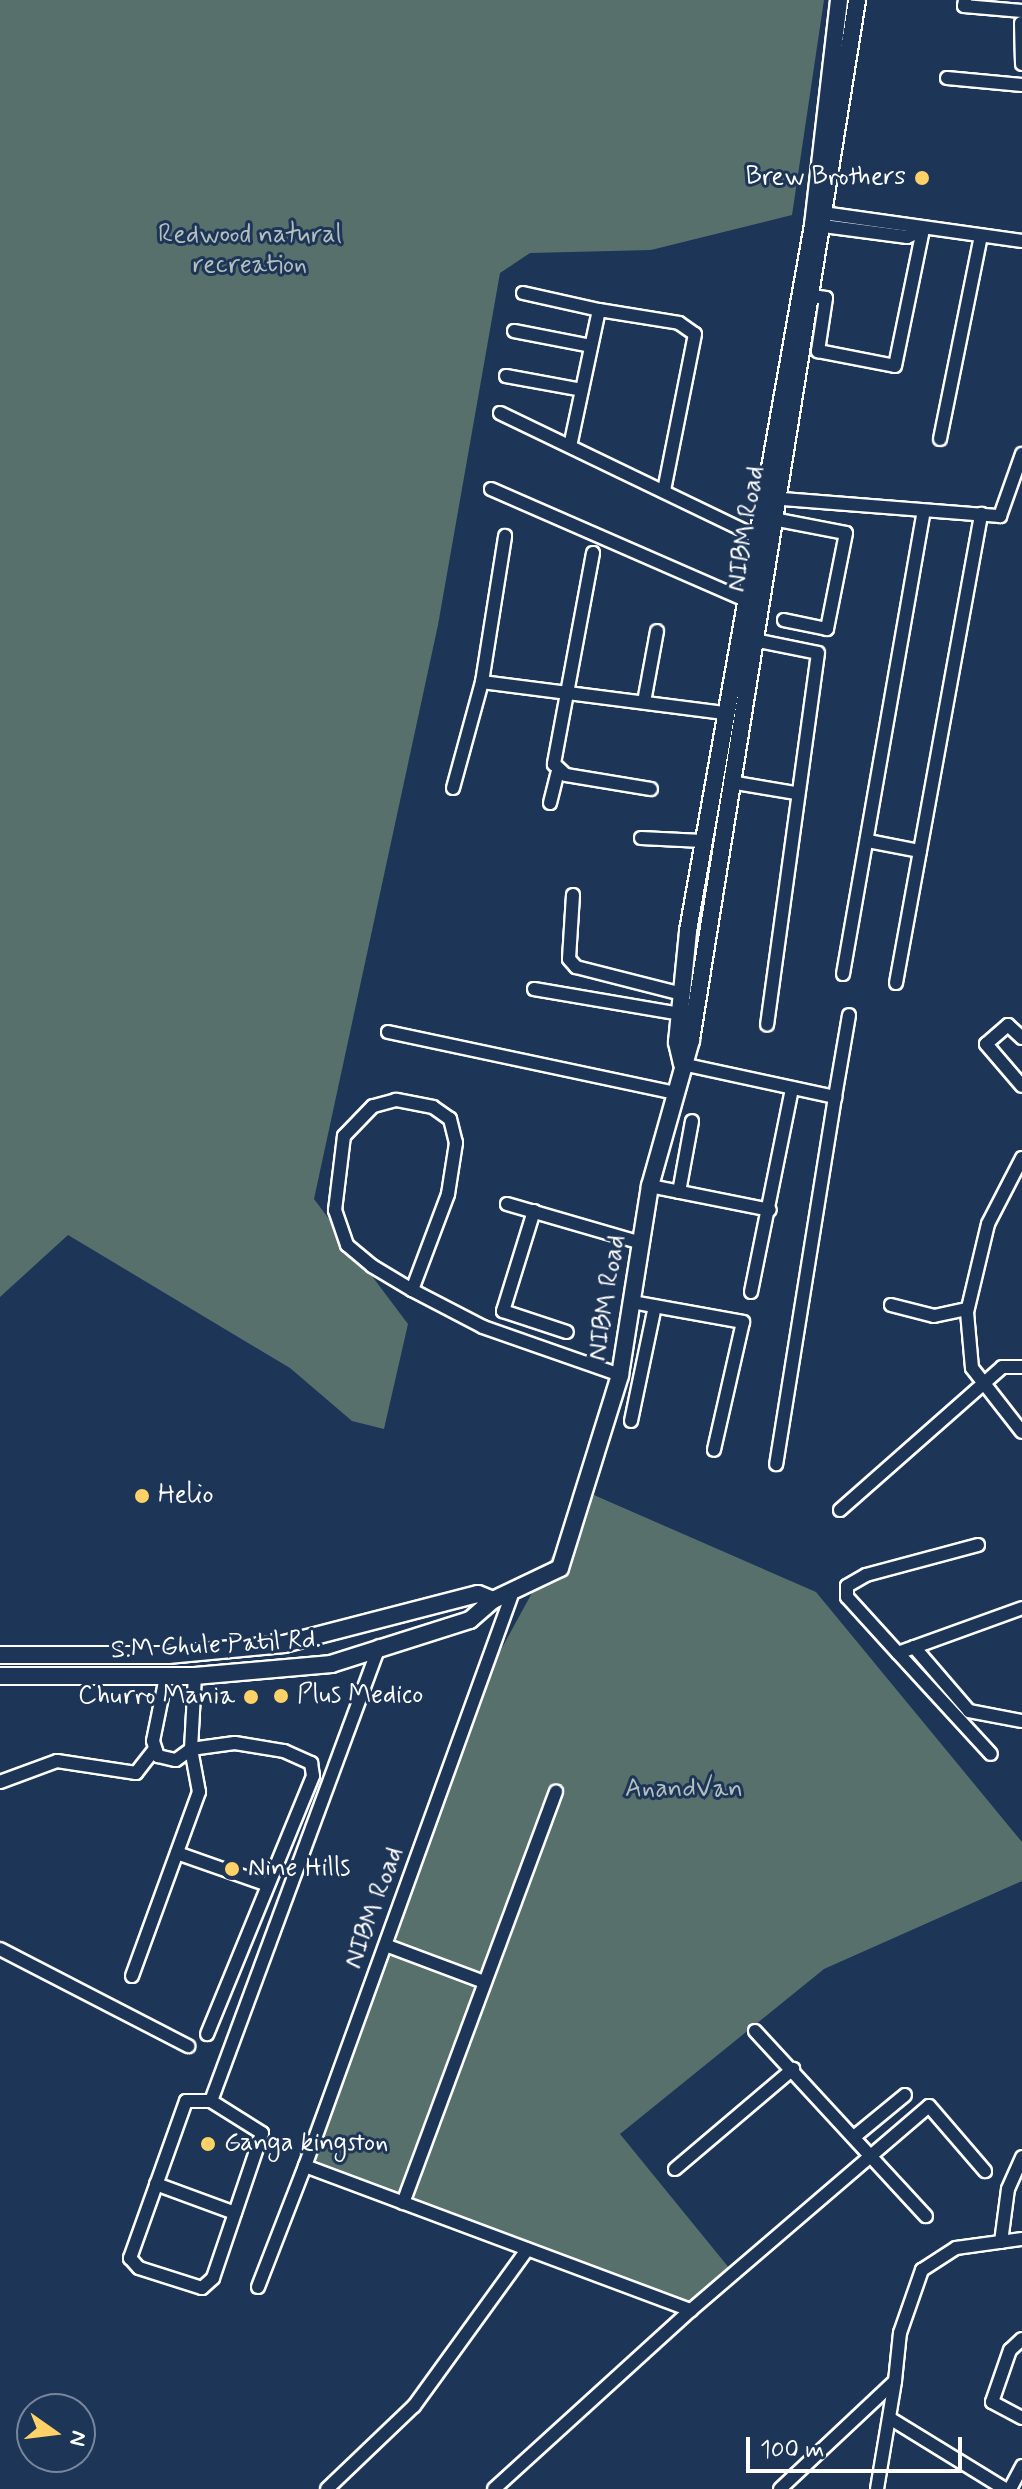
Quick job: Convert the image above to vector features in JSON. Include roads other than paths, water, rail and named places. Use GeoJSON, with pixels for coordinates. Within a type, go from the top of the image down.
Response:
{"type":"FeatureCollection","features":[{"type":"Feature","properties":{"kind":"street","name":"NIBM Road"},"geometry":{"type":"LineString","coordinates":[[682,1064],[680,1014],[702,841],[754,535],[768,498],[812,296],[839,0]]}},
{"type":"Feature","properties":{"kind":"street","name":"NIBM Road"},"geometry":{"type":"LineString","coordinates":[[258,2287],[388,1946],[511,1597],[560,1568],[574,1539],[620,1375],[650,1186],[682,1064],[773,519],[768,498],[857,0]]}},
{"type":"Feature","properties":{"kind":"street"},"geometry":{"type":"LineString","coordinates":[[965,0],[964,6],[1022,11]]}},
{"type":"Feature","properties":{"kind":"street"},"geometry":{"type":"LineString","coordinates":[[1021,23],[1022,64]]}},
{"type":"Feature","properties":{"kind":"street"},"geometry":{"type":"LineString","coordinates":[[947,78],[1022,85]]}},
{"type":"Feature","properties":{"kind":"street"},"geometry":{"type":"LineString","coordinates":[[819,219],[909,222],[923,230],[1022,241]]}},
{"type":"Feature","properties":{"kind":"street"},"geometry":{"type":"LineString","coordinates":[[812,296],[826,298],[818,351],[895,366],[923,230]]}},
{"type":"Feature","properties":{"kind":"street"},"geometry":{"type":"LineString","coordinates":[[940,439],[981,236]]}},
{"type":"Feature","properties":{"kind":"street"},"geometry":{"type":"LineString","coordinates":[[523,293],[679,323],[695,334],[664,491]]}},
{"type":"Feature","properties":{"kind":"street"},"geometry":{"type":"LineString","coordinates":[[570,446],[599,310]]}},
{"type":"Feature","properties":{"kind":"street"},"geometry":{"type":"LineString","coordinates":[[514,331],[591,346]]}},
{"type":"Feature","properties":{"kind":"street"},"geometry":{"type":"LineString","coordinates":[[506,376],[582,390]]}},
{"type":"Feature","properties":{"kind":"street"},"geometry":{"type":"LineString","coordinates":[[500,413],[754,535]]}},
{"type":"Feature","properties":{"kind":"street"},"geometry":{"type":"LineString","coordinates":[[768,498],[1000,516],[1022,454]]}},
{"type":"Feature","properties":{"kind":"street"},"geometry":{"type":"LineString","coordinates":[[491,489],[743,599]]}},
{"type":"Feature","properties":{"kind":"street"},"geometry":{"type":"LineString","coordinates":[[843,974],[924,511]]}},
{"type":"Feature","properties":{"kind":"street"},"geometry":{"type":"LineString","coordinates":[[896,983],[981,514]]}},
{"type":"Feature","properties":{"kind":"street"},"geometry":{"type":"LineString","coordinates":[[773,519],[846,533],[827,629],[784,620]]}},
{"type":"Feature","properties":{"kind":"street"},"geometry":{"type":"LineString","coordinates":[[453,788],[482,682],[505,536]]}},
{"type":"Feature","properties":{"kind":"street"},"geometry":{"type":"LineString","coordinates":[[550,803],[558,771],[566,691],[593,553]]}},
{"type":"Feature","properties":{"kind":"street"},"geometry":{"type":"LineString","coordinates":[[644,702],[657,631]]}},
{"type":"Feature","properties":{"kind":"street"},"geometry":{"type":"LineString","coordinates":[[754,640],[818,653],[796,793],[800,820],[767,1025]]}},
{"type":"Feature","properties":{"kind":"street"},"geometry":{"type":"LineString","coordinates":[[482,682],[724,713]]}},
{"type":"Feature","properties":{"kind":"street"},"geometry":{"type":"LineString","coordinates":[[558,771],[651,789]]}},
{"type":"Feature","properties":{"kind":"street"},"geometry":{"type":"LineString","coordinates":[[730,782],[796,793]]}},
{"type":"Feature","properties":{"kind":"street"},"geometry":{"type":"LineString","coordinates":[[641,838],[702,841]]}},
{"type":"Feature","properties":{"kind":"street"},"geometry":{"type":"LineString","coordinates":[[868,841],[920,851]]}},
{"type":"Feature","properties":{"kind":"street"},"geometry":{"type":"LineString","coordinates":[[573,895],[569,959],[576,967],[682,994]]}},
{"type":"Feature","properties":{"kind":"street"},"geometry":{"type":"LineString","coordinates":[[534,989],[680,1014]]}},
{"type":"Feature","properties":{"kind":"street"},"geometry":{"type":"LineString","coordinates":[[776,1464],[849,1015]]}},
{"type":"Feature","properties":{"kind":"street"},"geometry":{"type":"LineString","coordinates":[[1022,1038],[1008,1025],[986,1044],[1022,1086]]}},
{"type":"Feature","properties":{"kind":"street"},"geometry":{"type":"LineString","coordinates":[[388,1032],[674,1093]]}},
{"type":"Feature","properties":{"kind":"street"},"geometry":{"type":"LineString","coordinates":[[682,1064],[835,1097]]}},
{"type":"Feature","properties":{"kind":"street"},"geometry":{"type":"LineString","coordinates":[[751,1292],[770,1210],[792,1088]]}},
{"type":"Feature","properties":{"kind":"street"},"geometry":{"type":"LineString","coordinates":[[412,1290],[441,1218],[456,1143],[450,1119],[433,1107],[396,1100],[373,1106],[344,1136],[335,1229],[372,1266],[412,1290],[483,1327],[620,1375]]}},
{"type":"Feature","properties":{"kind":"street"},"geometry":{"type":"LineString","coordinates":[[679,1192],[692,1121]]}},
{"type":"Feature","properties":{"kind":"street"},"geometry":{"type":"LineString","coordinates":[[1022,1158],[988,1224],[967,1309],[972,1368],[1022,1432]]}},
{"type":"Feature","properties":{"kind":"street"},"geometry":{"type":"LineString","coordinates":[[650,1186],[770,1210]]}},
{"type":"Feature","properties":{"kind":"street"},"geometry":{"type":"LineString","coordinates":[[507,1204],[641,1243]]}},
{"type":"Feature","properties":{"kind":"street"},"geometry":{"type":"LineString","coordinates":[[534,1211],[503,1311],[567,1332]]}},
{"type":"Feature","properties":{"kind":"street"},"geometry":{"type":"LineString","coordinates":[[632,1302],[743,1322],[714,1450]]}},
{"type":"Feature","properties":{"kind":"street"},"geometry":{"type":"LineString","coordinates":[[891,1305],[934,1316],[967,1309]]}},
{"type":"Feature","properties":{"kind":"street"},"geometry":{"type":"LineString","coordinates":[[631,1421],[655,1306]]}},
{"type":"Feature","properties":{"kind":"street"},"geometry":{"type":"LineString","coordinates":[[840,1510],[1002,1367],[1022,1367]]}},
{"type":"Feature","properties":{"kind":"street"},"geometry":{"type":"LineString","coordinates":[[978,1545],[847,1586],[855,1610],[991,1754]]}},
{"type":"Feature","properties":{"kind":"street","name":"S.M Ghule Patil Rd."},"geometry":{"type":"LineString","coordinates":[[0,1655],[168,1655],[284,1644],[478,1594],[493,1600],[470,1620],[379,1646],[331,1664],[195,1676],[0,1676]]}},
{"type":"Feature","properties":{"kind":"street"},"geometry":{"type":"LineString","coordinates":[[493,1600],[511,1597]]}},
{"type":"Feature","properties":{"kind":"street"},"geometry":{"type":"LineString","coordinates":[[898,1653],[1021,1607]]}},
{"type":"Feature","properties":{"kind":"street"},"geometry":{"type":"LineString","coordinates":[[211,2101],[379,1646]]}},
{"type":"Feature","properties":{"kind":"street"},"geometry":{"type":"LineString","coordinates":[[914,1647],[969,1711],[983,1719],[1022,1721]]}},
{"type":"Feature","properties":{"kind":"street"},"geometry":{"type":"LineString","coordinates":[[132,1976],[199,1792],[191,1749],[195,1676]]}},
{"type":"Feature","properties":{"kind":"street"},"geometry":{"type":"LineString","coordinates":[[0,1782],[57,1761],[136,1773],[154,1750],[166,1677]]}},
{"type":"Feature","properties":{"kind":"street"},"geometry":{"type":"LineString","coordinates":[[154,1750],[171,1760],[191,1749],[235,1743],[311,1763],[313,1776],[207,2034]]}},
{"type":"Feature","properties":{"kind":"street"},"geometry":{"type":"LineString","coordinates":[[403,2203],[556,1791]]}},
{"type":"Feature","properties":{"kind":"street"},"geometry":{"type":"LineString","coordinates":[[177,1853],[268,1885]]}},
{"type":"Feature","properties":{"kind":"street"},"geometry":{"type":"LineString","coordinates":[[388,1946],[484,1982]]}},
{"type":"Feature","properties":{"kind":"street"},"geometry":{"type":"LineString","coordinates":[[0,1949],[188,2046]]}},
{"type":"Feature","properties":{"kind":"street"},"geometry":{"type":"LineString","coordinates":[[755,2031],[926,2216]]}},
{"type":"Feature","properties":{"kind":"street"},"geometry":{"type":"LineString","coordinates":[[675,2169],[793,2069]]}},
{"type":"Feature","properties":{"kind":"street"},"geometry":{"type":"LineString","coordinates":[[854,2137],[905,2095]]}},
{"type":"Feature","properties":{"kind":"street"},"geometry":{"type":"LineString","coordinates":[[186,2101],[211,2101],[262,2133],[208,2286],[165,2278],[130,2258],[156,2184],[186,2101]]}},
{"type":"Feature","properties":{"kind":"street"},"geometry":{"type":"LineString","coordinates":[[494,2489],[691,2310],[929,2106],[985,2171]]}},
{"type":"Feature","properties":{"kind":"street"},"geometry":{"type":"LineString","coordinates":[[1001,2242],[1004,2204],[1022,2157]]}},
{"type":"Feature","properties":{"kind":"street"},"geometry":{"type":"LineString","coordinates":[[305,2166],[691,2310]]}},
{"type":"Feature","properties":{"kind":"street"},"geometry":{"type":"LineString","coordinates":[[156,2184],[235,2213]]}},
{"type":"Feature","properties":{"kind":"street"},"geometry":{"type":"LineString","coordinates":[[877,2489],[891,2419],[900,2333],[922,2270],[956,2248],[1022,2239]]}},
{"type":"Feature","properties":{"kind":"street"},"geometry":{"type":"LineString","coordinates":[[327,2489],[414,2406],[527,2250]]}},
{"type":"Feature","properties":{"kind":"street"},"geometry":{"type":"LineString","coordinates":[[1022,2339],[1010,2350],[992,2402],[1022,2418]]}},
{"type":"Feature","properties":{"kind":"street"},"geometry":{"type":"LineString","coordinates":[[780,2489],[895,2381]]}},
{"type":"Feature","properties":{"kind":"street"},"geometry":{"type":"LineString","coordinates":[[891,2419],[1008,2489],[1022,2466]]}},
{"type":"Feature","properties":{"kind":"place","name":"Brew Brothers"},"geometry":{"type":"Point","coordinates":[922,178]}},
{"type":"Feature","properties":{"kind":"place","name":"Helio"},"geometry":{"type":"Point","coordinates":[142,1496]}},
{"type":"Feature","properties":{"kind":"place","name":"Plus Medico"},"geometry":{"type":"Point","coordinates":[281,1696]}},
{"type":"Feature","properties":{"kind":"place","name":"Churro Mania"},"geometry":{"type":"Point","coordinates":[251,1697]}},
{"type":"Feature","properties":{"kind":"place","name":"Nine Hills"},"geometry":{"type":"Point","coordinates":[232,1869]}},
{"type":"Feature","properties":{"kind":"place","name":"Ganga kingston"},"geometry":{"type":"Point","coordinates":[208,2144]}},
{"type":"Feature","properties":{"kind":"park label","name":"Redwood natural recreation"},"geometry":{"type":"Point","coordinates":[250,251]}},
{"type":"Feature","properties":{"kind":"park label","name":"AnandVan"},"geometry":{"type":"Point","coordinates":[684,1790]}}]}
